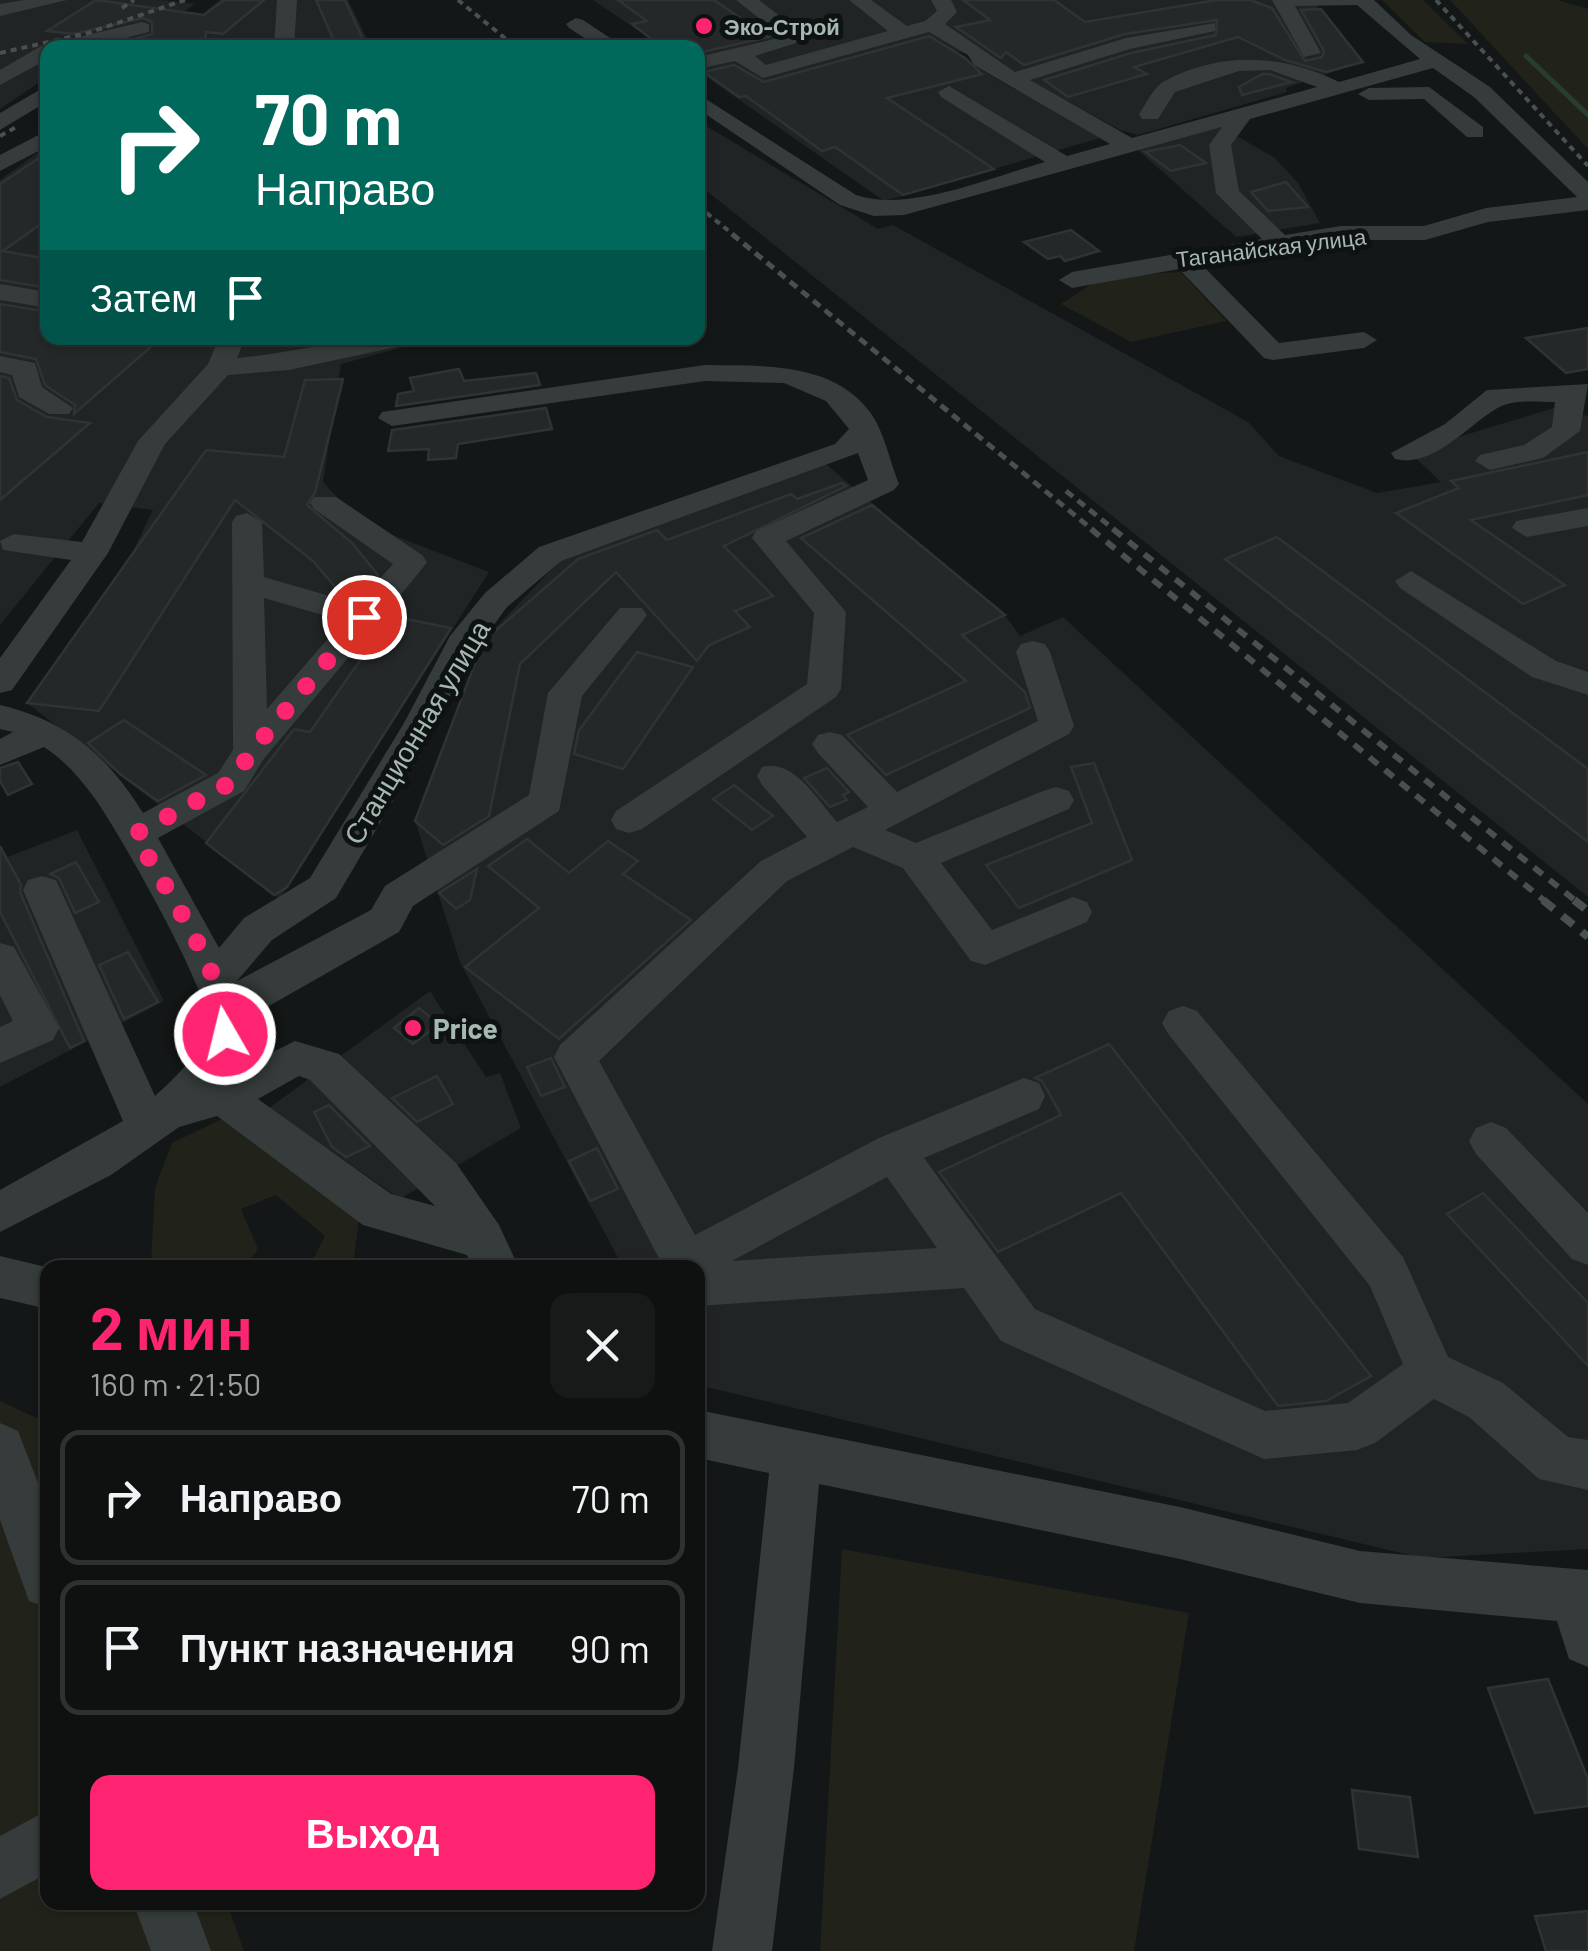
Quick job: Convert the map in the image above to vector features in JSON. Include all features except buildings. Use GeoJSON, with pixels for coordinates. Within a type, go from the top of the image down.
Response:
{"type":"FeatureCollection","features":[{"type":"Feature","properties":{"kind":"street"},"geometry":{"type":"LineString","coordinates":[[0,10],[57,0]]}},
{"type":"Feature","properties":{"kind":"street"},"geometry":{"type":"LineString","coordinates":[[284,40],[286,0]]}},
{"type":"Feature","properties":{"kind":"street"},"geometry":{"type":"LineString","coordinates":[[705,61],[799,39],[746,0]]}},
{"type":"Feature","properties":{"kind":"street"},"geometry":{"type":"LineString","coordinates":[[859,0],[904,34]]}},
{"type":"Feature","properties":{"kind":"street"},"geometry":{"type":"LineString","coordinates":[[739,54],[763,72],[932,25],[947,12],[941,0]]}},
{"type":"Feature","properties":{"kind":"street"},"geometry":{"type":"LineString","coordinates":[[1311,53],[1282,0],[1352,0]]}},
{"type":"Feature","properties":{"kind":"street"},"geometry":{"type":"LineString","coordinates":[[1362,0],[1404,40],[1482,92],[1588,199]]}},
{"type":"Feature","properties":{"kind":"street"},"geometry":{"type":"LineString","coordinates":[[576,24],[602,40]]}},
{"type":"Feature","properties":{"kind":"street"},"geometry":{"type":"LineString","coordinates":[[932,25],[1012,80],[1130,146]]}},
{"type":"Feature","properties":{"kind":"street"},"geometry":{"type":"LineString","coordinates":[[1012,80],[1126,44],[1208,26]]}},
{"type":"Feature","properties":{"kind":"street"},"geometry":{"type":"LineString","coordinates":[[93,40],[142,28]]}},
{"type":"Feature","properties":{"kind":"street"},"geometry":{"type":"LineString","coordinates":[[0,62],[40,53]]}},
{"type":"Feature","properties":{"kind":"street"},"geometry":{"type":"LineString","coordinates":[[0,79],[40,56]]}},
{"type":"Feature","properties":{"kind":"street"},"geometry":{"type":"LineString","coordinates":[[705,105],[848,200],[874,208],[904,208],[1437,61]]}},
{"type":"Feature","properties":{"kind":"street"},"geometry":{"type":"LineString","coordinates":[[1153,62],[1189,80]]}},
{"type":"Feature","properties":{"kind":"street"},"geometry":{"type":"LineString","coordinates":[[1150,114],[1167,88],[1237,65],[1270,64],[1370,94],[1430,93],[1475,132]]}},
{"type":"Feature","properties":{"kind":"street"},"geometry":{"type":"LineString","coordinates":[[949,92],[1065,165]]}},
{"type":"Feature","properties":{"kind":"street"},"geometry":{"type":"LineString","coordinates":[[0,124],[40,96]]}},
{"type":"Feature","properties":{"kind":"street"},"geometry":{"type":"LineString","coordinates":[[1242,115],[1220,144],[1228,193],[1279,243]]}},
{"type":"Feature","properties":{"kind":"street"},"geometry":{"type":"LineString","coordinates":[[2,160],[40,141]]}},
{"type":"Feature","properties":{"kind":"street"},"geometry":{"type":"LineString","coordinates":[[2,160],[40,163]]}},
{"type":"Feature","properties":{"kind":"street","name":"Таганайская улица"},"geometry":{"type":"LineString","coordinates":[[1072,280],[1341,233],[1425,233],[1486,215],[1588,199]]}},
{"type":"Feature","properties":{"kind":"street"},"geometry":{"type":"LineString","coordinates":[[1182,258],[1273,352],[1364,340]]}},
{"type":"Feature","properties":{"kind":"street"},"geometry":{"type":"LineString","coordinates":[[0,292],[40,299]]}},
{"type":"Feature","properties":{"kind":"street"},"geometry":{"type":"LineString","coordinates":[[0,682],[92,554],[152,441],[220,367],[229,345]]}},
{"type":"Feature","properties":{"kind":"street"},"geometry":{"type":"LineString","coordinates":[[220,367],[289,362],[368,345]]}},
{"type":"Feature","properties":{"kind":"street"},"geometry":{"type":"LineString","coordinates":[[0,364],[25,369],[29,392],[60,408]]}},
{"type":"Feature","properties":{"kind":"street"},"geometry":{"type":"LineString","coordinates":[[392,418],[702,364],[788,375],[836,395],[859,416],[884,484],[767,538],[830,612],[824,689],[629,820]]}},
{"type":"Feature","properties":{"kind":"street"},"geometry":{"type":"LineString","coordinates":[[1405,453],[1456,430],[1497,396],[1579,392],[1566,430],[1533,452],[1490,462]]}},
{"type":"Feature","properties":{"kind":"street","name":"Станционная улица"},"geometry":{"type":"LineString","coordinates":[[221,994],[258,928],[322,888],[421,724],[462,644],[496,600],[550,554],[845,450],[863,432]]}},
{"type":"Feature","properties":{"kind":"street"},"geometry":{"type":"LineString","coordinates":[[135,834],[232,782],[251,752],[411,562],[325,503]]}},
{"type":"Feature","properties":{"kind":"street"},"geometry":{"type":"LineString","coordinates":[[1527,528],[1588,517]]}},
{"type":"Feature","properties":{"kind":"street"},"geometry":{"type":"LineString","coordinates":[[246,522],[251,752]]}},
{"type":"Feature","properties":{"kind":"street"},"geometry":{"type":"LineString","coordinates":[[14,543],[92,554]]}},
{"type":"Feature","properties":{"kind":"street"},"geometry":{"type":"LineString","coordinates":[[1412,581],[1544,669],[1588,684]]}},
{"type":"Feature","properties":{"kind":"street"},"geometry":{"type":"LineString","coordinates":[[248,583],[364,617]]}},
{"type":"Feature","properties":{"kind":"street"},"geometry":{"type":"LineString","coordinates":[[221,994],[385,921],[398,896],[546,802],[565,693],[631,615]]}},
{"type":"Feature","properties":{"kind":"street"},"geometry":{"type":"LineString","coordinates":[[681,1260],[574,1057],[774,870],[1057,726],[1033,652]]}},
{"type":"Feature","properties":{"kind":"street"},"geometry":{"type":"LineString","coordinates":[[0,717],[44,732],[76,752],[135,834],[221,994],[225,1034],[207,1066],[156,1120]]}},
{"type":"Feature","properties":{"kind":"street"},"geometry":{"type":"LineString","coordinates":[[0,753],[44,732]]}},
{"type":"Feature","properties":{"kind":"street"},"geometry":{"type":"LineString","coordinates":[[830,744],[893,810]]}},
{"type":"Feature","properties":{"kind":"street"},"geometry":{"type":"LineString","coordinates":[[775,776],[842,836],[916,858],[985,950],[1074,912]]}},
{"type":"Feature","properties":{"kind":"street"},"geometry":{"type":"LineString","coordinates":[[916,858],[1056,800]]}},
{"type":"Feature","properties":{"kind":"street"},"geometry":{"type":"LineString","coordinates":[[42,890],[156,1120]]}},
{"type":"Feature","properties":{"kind":"street"},"geometry":{"type":"LineString","coordinates":[[0,958],[38,1028],[0,1046]]}},
{"type":"Feature","properties":{"kind":"street"},"geometry":{"type":"LineString","coordinates":[[1183,1023],[1387,1272],[1431,1373],[1486,1400],[1557,1461],[1588,1465]]}},
{"type":"Feature","properties":{"kind":"street"},"geometry":{"type":"LineString","coordinates":[[0,1212],[156,1120],[223,1097],[295,1058],[324,1066],[440,1177],[489,1253]]}},
{"type":"Feature","properties":{"kind":"street"},"geometry":{"type":"LineString","coordinates":[[705,1261],[894,1151],[1024,1096]]}},
{"type":"Feature","properties":{"kind":"street"},"geometry":{"type":"LineString","coordinates":[[223,1097],[378,1211],[489,1253]]}},
{"type":"Feature","properties":{"kind":"street"},"geometry":{"type":"LineString","coordinates":[[1491,1140],[1588,1244]]}},
{"type":"Feature","properties":{"kind":"street"},"geometry":{"type":"LineString","coordinates":[[894,1151],[1018,1326],[1264,1435],[1356,1426],[1431,1373]]}},
{"type":"Feature","properties":{"kind":"street"},"geometry":{"type":"LineString","coordinates":[[705,1272],[976,1266]]}},
{"type":"Feature","properties":{"kind":"street"},"geometry":{"type":"LineString","coordinates":[[0,1277],[40,1286]]}},
{"type":"Feature","properties":{"kind":"street"},"geometry":{"type":"LineString","coordinates":[[705,1436],[1180,1533],[1360,1577],[1585,1611]]}},
{"type":"Feature","properties":{"kind":"street"},"geometry":{"type":"LineString","coordinates":[[0,1448],[40,1560]]}},
{"type":"Feature","properties":{"kind":"street"},"geometry":{"type":"LineString","coordinates":[[742,1951],[766,1768],[796,1456]]}},
{"type":"Feature","properties":{"kind":"street"},"geometry":{"type":"LineString","coordinates":[[0,1870],[40,1845]]}},
{"type":"Feature","properties":{"kind":"street"},"geometry":{"type":"LineString","coordinates":[[167,1910],[182,1951]]}},
{"type":"Feature","properties":{"kind":"shaded area"},"geometry":{"type":"Polygon","coordinates":[[[0,0],[163,0],[195,4],[141,40],[40,40],[40,82],[0,109],[0,0]]]}},
{"type":"Feature","properties":{"kind":"shaded area"},"geometry":{"type":"Polygon","coordinates":[[[220,0],[348,0],[368,40],[168,40],[220,0]]]}},
{"type":"Feature","properties":{"kind":"shaded area"},"geometry":{"type":"Polygon","coordinates":[[[593,0],[1312,0],[1362,62],[1286,88],[1287,92],[1138,135],[1120,130],[988,58],[945,49],[1100,138],[884,201],[705,76],[705,40],[653,40],[593,0]]]}},
{"type":"Feature","properties":{"kind":"shaded area"},"geometry":{"type":"Polygon","coordinates":[[[1382,0],[1423,0],[1468,44],[1425,42],[1382,0]]]}},
{"type":"Feature","properties":{"kind":"shaded area"},"geometry":{"type":"Polygon","coordinates":[[[1450,0],[1558,0],[1588,9],[1588,149],[1450,0]]]}},
{"type":"Feature","properties":{"kind":"shaded area"},"geometry":{"type":"Polygon","coordinates":[[[705,125],[878,229],[893,225],[1248,422],[1279,456],[1377,493],[1441,482],[1409,452],[1554,408],[1588,416],[1588,897],[705,190],[705,125]]]}},
{"type":"Feature","properties":{"kind":"shaded area"},"geometry":{"type":"Polygon","coordinates":[[[1221,127],[1275,158],[1298,183],[1320,223],[1236,237],[1138,150],[1221,127]]]}},
{"type":"Feature","properties":{"kind":"shaded area"},"geometry":{"type":"Polygon","coordinates":[[[40,151],[40,345],[411,345],[341,364],[323,482],[350,511],[390,534],[489,572],[280,899],[27,703],[131,555],[153,510],[99,503],[0,625],[0,180],[40,151]]]}},
{"type":"Feature","properties":{"kind":"shaded area"},"geometry":{"type":"Polygon","coordinates":[[[1181,272],[1226,321],[1131,342],[1061,304],[1104,276],[1181,272]]]}},
{"type":"Feature","properties":{"kind":"shaded area"},"geometry":{"type":"Polygon","coordinates":[[[821,460],[1005,615],[1020,636],[1063,617],[1588,1104],[1588,1549],[1422,1558],[705,1387],[705,1260],[619,1260],[460,962],[415,821],[481,643],[568,552],[821,460]]]}},
{"type":"Feature","properties":{"kind":"shaded area"},"geometry":{"type":"Polygon","coordinates":[[[77,830],[164,1001],[0,1087],[0,860],[77,830]]]}},
{"type":"Feature","properties":{"kind":"shaded area"},"geometry":{"type":"Polygon","coordinates":[[[430,991],[486,1077],[500,1073],[521,1128],[400,1199],[269,1108],[430,991]]]}},
{"type":"Feature","properties":{"kind":"shaded area"},"geometry":{"type":"Polygon","coordinates":[[[222,1119],[359,1218],[354,1260],[313,1260],[325,1236],[276,1195],[241,1209],[258,1249],[251,1260],[151,1260],[155,1188],[172,1143],[222,1119]]]}},
{"type":"Feature","properties":{"kind":"shaded area"},"geometry":{"type":"Polygon","coordinates":[[[0,1401],[40,1420],[40,1910],[229,1910],[244,1951],[0,1951],[0,1401]]]}},
{"type":"Feature","properties":{"kind":"shaded area"},"geometry":{"type":"Polygon","coordinates":[[[842,1549],[1189,1613],[1134,1951],[820,1951],[842,1549]]]}},
{"type":"Feature","properties":{"kind":"waterway"},"geometry":{"type":"LineString","coordinates":[[1526,56],[1588,115]]}},
{"type":"Feature","properties":{"kind":"railway"},"geometry":{"type":"LineString","coordinates":[[122,8],[134,0]]}},
{"type":"Feature","properties":{"kind":"railway"},"geometry":{"type":"LineString","coordinates":[[57,40],[185,0]]}},
{"type":"Feature","properties":{"kind":"railway"},"geometry":{"type":"LineString","coordinates":[[458,0],[507,40]]}},
{"type":"Feature","properties":{"kind":"railway"},"geometry":{"type":"LineString","coordinates":[[1436,0],[1588,166]]}},
{"type":"Feature","properties":{"kind":"railway"},"geometry":{"type":"LineString","coordinates":[[0,53],[40,44]]}},
{"type":"Feature","properties":{"kind":"railway"},"geometry":{"type":"LineString","coordinates":[[0,136],[18,126]]}},
{"type":"Feature","properties":{"kind":"railway"},"geometry":{"type":"LineString","coordinates":[[705,212],[735,236]]}},
{"type":"Feature","properties":{"kind":"railway"},"geometry":{"type":"LineString","coordinates":[[732,234],[1094,531]]}},
{"type":"Feature","properties":{"kind":"railway"},"geometry":{"type":"LineString","coordinates":[[1066,491],[1116,531]]}},
{"type":"Feature","properties":{"kind":"railway"},"geometry":{"type":"LineString","coordinates":[[1091,529],[1546,902]]}},
{"type":"Feature","properties":{"kind":"railway"},"geometry":{"type":"LineString","coordinates":[[1113,529],[1577,902]]}},
{"type":"Feature","properties":{"kind":"railway"},"geometry":{"type":"LineString","coordinates":[[1543,900],[1588,937]]}},
{"type":"Feature","properties":{"kind":"railway"},"geometry":{"type":"LineString","coordinates":[[1574,900],[1588,911]]}},
{"type":"Feature","properties":{"kind":"place","name":"Эко-Строй"},"geometry":{"type":"Point","coordinates":[704,26]}},
{"type":"Feature","properties":{"kind":"place","name":"Price"},"geometry":{"type":"Point","coordinates":[413,1028]}},
{"type":"Feature","properties":{"kind":"route"},"geometry":{"type":"LineString","coordinates":[[225,1034],[228,1019],[215,978],[135,834],[232,782],[251,752],[364,617]]}}]}
